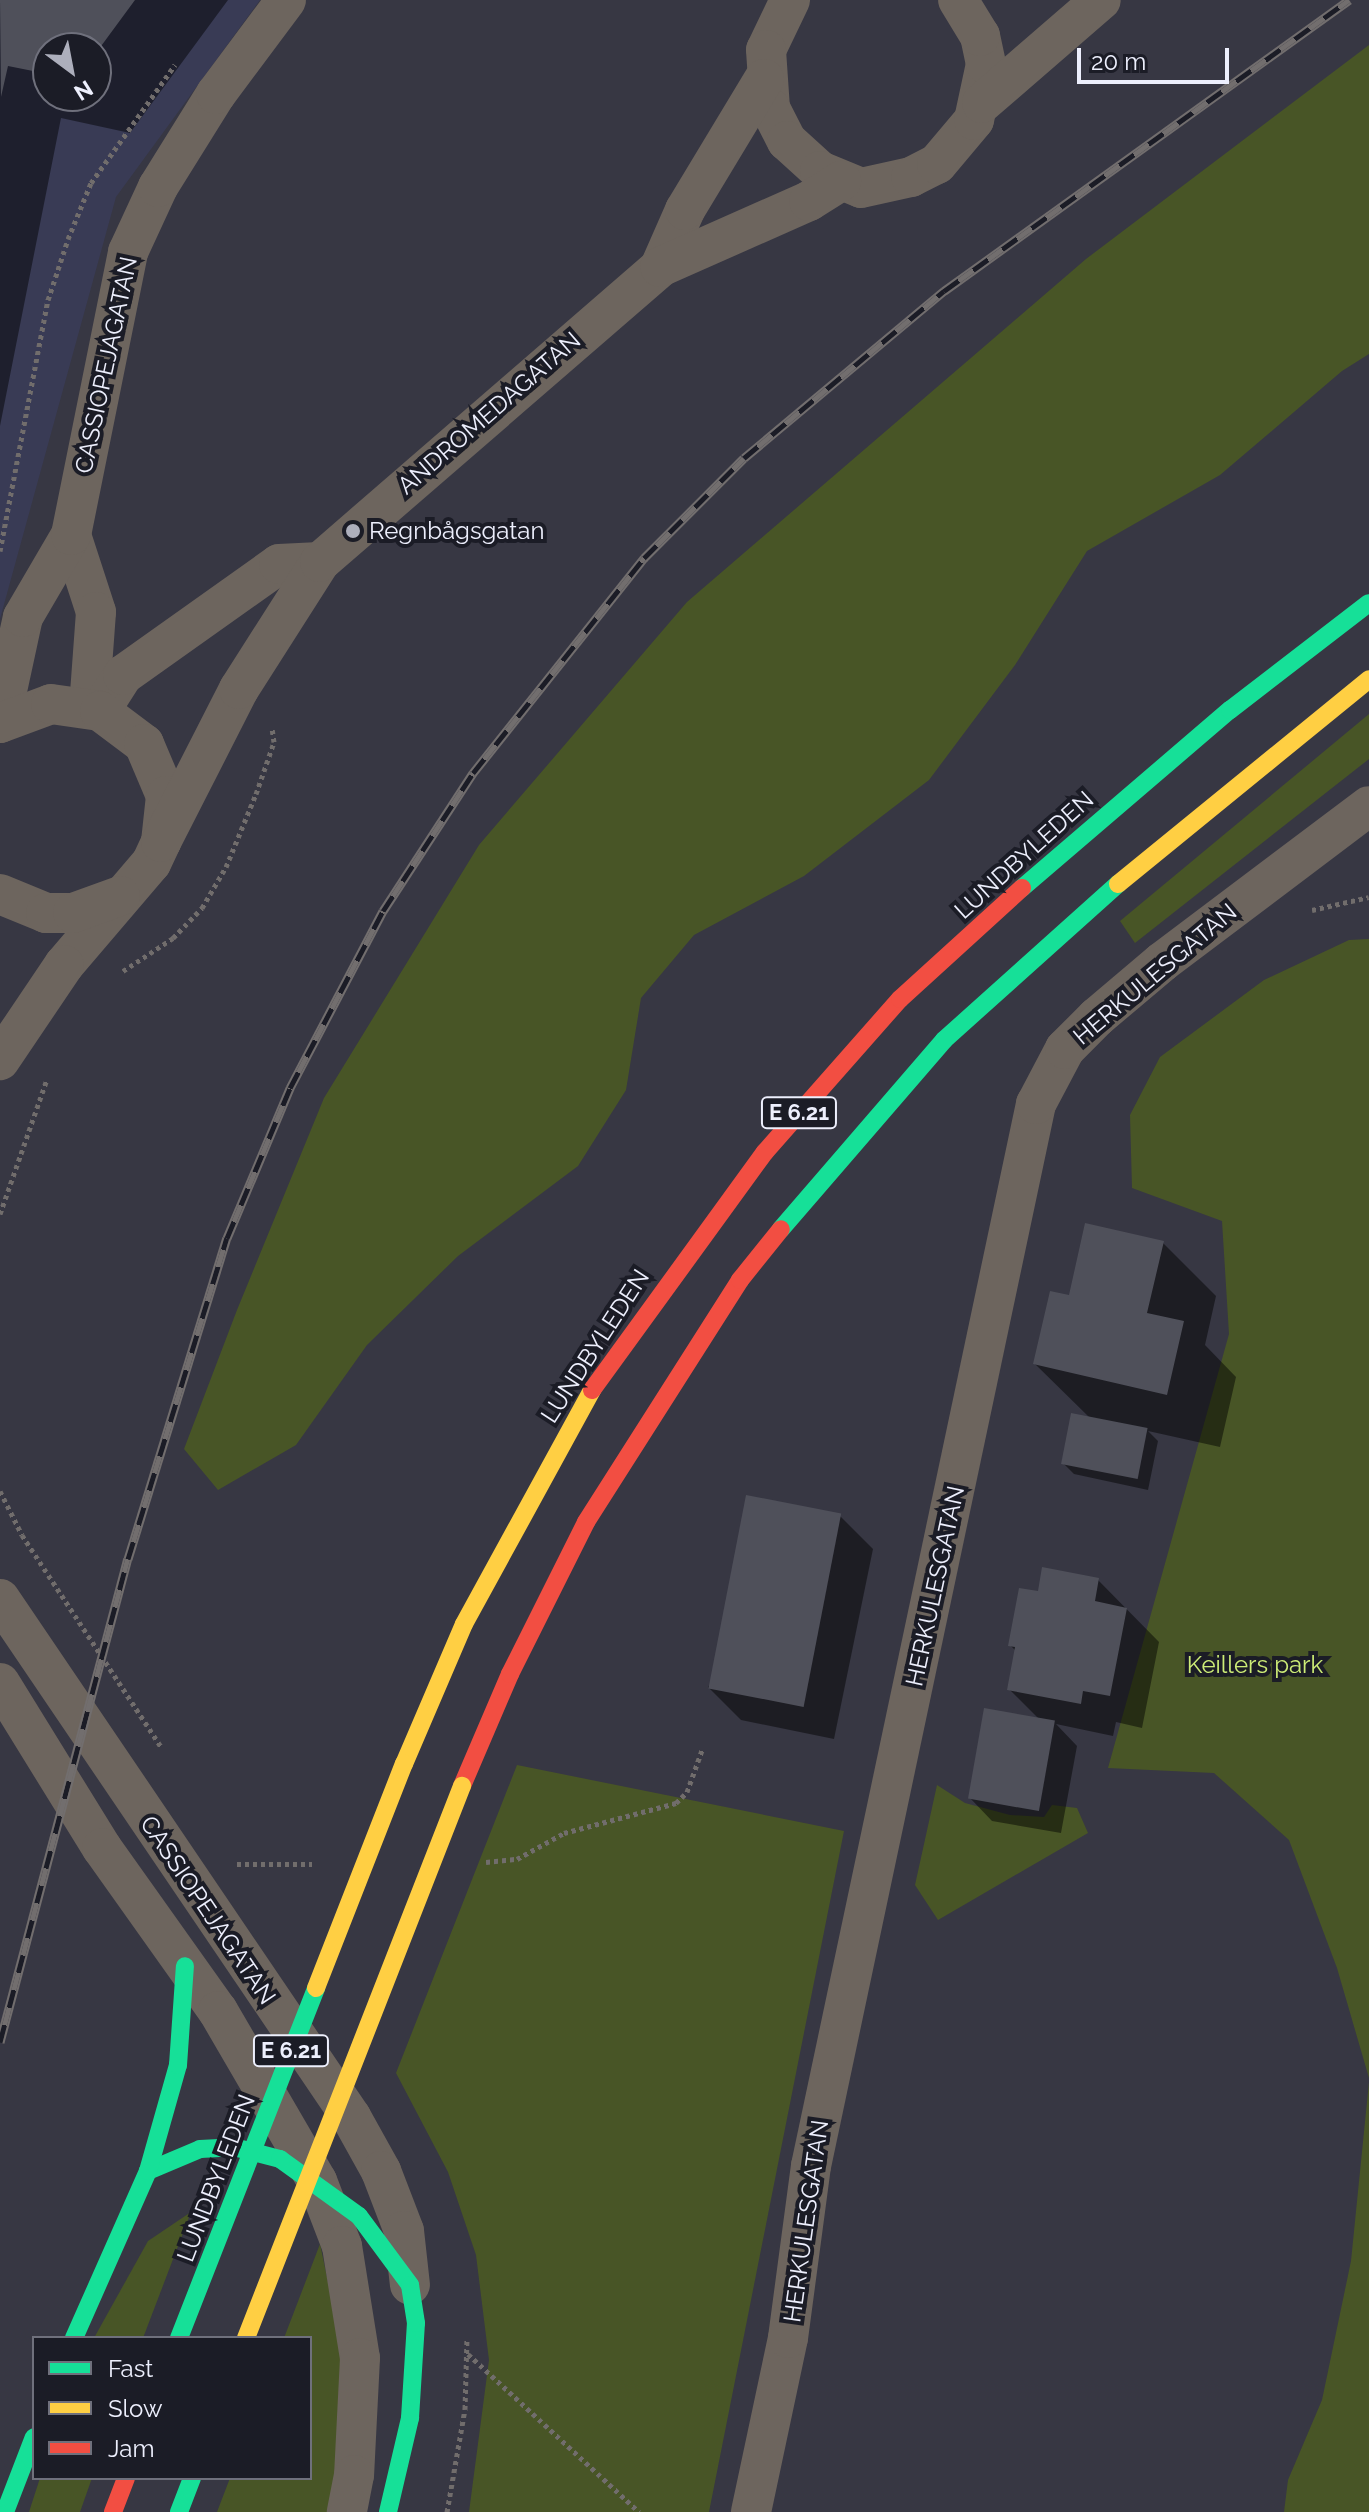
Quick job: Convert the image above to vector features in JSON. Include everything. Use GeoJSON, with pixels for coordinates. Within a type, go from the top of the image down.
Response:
{"type":"FeatureCollection","features":[{"type":"Feature","properties":{"kind":"main road","name":"LUNDBYLEDEN"},"geometry":{"type":"LineString","coordinates":[[180,2336],[404,1764],[464,1624],[601,1374],[765,1152],[900,999],[1053,859],[1230,710],[1369,603]]}},
{"type":"Feature","properties":{"kind":"main road","name":"E 6.21"},"geometry":{"type":"LineString","coordinates":[[247,2336],[462,1786],[510,1674],[586,1522],[740,1280],[817,1184],[944,1040],[1103,896],[1369,679]]}},
{"type":"Feature","properties":{"kind":"main road"},"geometry":{"type":"LineString","coordinates":[[75,2336],[148,2171],[178,2065],[185,1966]]}},
{"type":"Feature","properties":{"kind":"main road"},"geometry":{"type":"LineString","coordinates":[[148,2171],[200,2149],[234,2147],[280,2159],[317,2181],[359,2216],[410,2285]]}},
{"type":"Feature","properties":{"kind":"main road","name":"CASSIOPEJAGATAN"},"geometry":{"type":"LineString","coordinates":[[388,2512],[410,2418],[416,2323],[410,2285]]}},
{"type":"Feature","properties":{"kind":"main road"},"geometry":{"type":"LineString","coordinates":[[5,2512],[32,2442]]}},
{"type":"Feature","properties":{"kind":"main road"},"geometry":{"type":"LineString","coordinates":[[113,2512],[125,2480]]}},
{"type":"Feature","properties":{"kind":"main road"},"geometry":{"type":"LineString","coordinates":[[179,2512],[191,2480]]}},
{"type":"Feature","properties":{"kind":"street","name":"CASSIOPEJAGATAN"},"geometry":{"type":"LineString","coordinates":[[0,723],[23,617],[71,535],[128,252],[158,187],[216,94],[286,0]]}},
{"type":"Feature","properties":{"kind":"street","name":"ANDROMEDAGATAN"},"geometry":{"type":"LineString","coordinates":[[660,267],[685,210],[764,79],[775,23],[790,0]]}},
{"type":"Feature","properties":{"kind":"street","name":"ANDROMEDAGATAN"},"geometry":{"type":"LineString","coordinates":[[958,0],[980,36],[986,64],[982,103]]}},
{"type":"Feature","properties":{"kind":"street","name":"ANDROMEDAGATAN"},"geometry":{"type":"LineString","coordinates":[[764,79],[770,108],[787,141],[820,171],[861,188],[885,184],[937,164],[958,144],[982,103],[1101,0]]}},
{"type":"Feature","properties":{"kind":"street","name":"ANDROMEDAGATAN"},"geometry":{"type":"LineString","coordinates":[[161,842],[239,689],[320,562],[660,267],[809,201],[841,181]]}},
{"type":"Feature","properties":{"kind":"street","name":"CASSIOPEJAGATAN"},"geometry":{"type":"LineString","coordinates":[[0,723],[51,704],[94,709],[96,612],[71,535]]}},
{"type":"Feature","properties":{"kind":"street"},"geometry":{"type":"LineString","coordinates":[[0,1060],[37,1001],[120,896],[151,863],[161,842],[166,796],[158,769],[125,725],[94,709],[123,675],[279,564],[320,562]]}},
{"type":"Feature","properties":{"kind":"street","name":"HERKULESGATAN"},"geometry":{"type":"LineString","coordinates":[[751,2512],[788,2338],[817,2135],[1036,1104],[1065,1049],[1097,1017],[1162,962],[1369,806]]}},
{"type":"Feature","properties":{"kind":"street"},"geometry":{"type":"LineString","coordinates":[[0,894],[46,913],[73,913],[120,896]]}},
{"type":"Feature","properties":{"kind":"street","name":"CASSIOPEJAGATAN"},"geometry":{"type":"LineString","coordinates":[[0,1599],[351,2117],[381,2171],[404,2231],[410,2285]]}},
{"type":"Feature","properties":{"kind":"street","name":"CASSIOPEJAGATAN"},"geometry":{"type":"LineString","coordinates":[[0,1683],[102,1848],[252,2066],[317,2181],[342,2246],[360,2358],[354,2475],[347,2512]]}},
{"type":"Feature","properties":{"kind":"path"},"geometry":{"type":"LineString","coordinates":[[1299,916],[1369,897]]}},
{"type":"Feature","properties":{"kind":"path"},"geometry":{"type":"LineString","coordinates":[[0,1491],[22,1535],[165,1752]]}},
{"type":"Feature","properties":{"kind":"path"},"geometry":{"type":"LineString","coordinates":[[229,1852],[243,1873]]}},
{"type":"Feature","properties":{"kind":"path"},"geometry":{"type":"LineString","coordinates":[[467,2354],[639,2512]]}},
{"type":"Feature","properties":{"kind":"shaded area"},"geometry":{"type":"Polygon","coordinates":[[[0,0],[260,0],[116,197],[0,619],[0,0]]]}},
{"type":"Feature","properties":{"kind":"green space"},"geometry":{"type":"Polygon","coordinates":[[[1369,45],[1369,354],[1342,371],[1220,475],[1087,551],[1015,665],[929,780],[804,876],[694,935],[641,998],[626,1090],[578,1166],[458,1256],[367,1345],[296,1445],[218,1490],[184,1449],[237,1310],[324,1098],[479,845],[687,602],[1086,259],[1369,45]]]}},
{"type":"Feature","properties":{"kind":"green space"},"geometry":{"type":"Polygon","coordinates":[[[1369,714],[1369,759],[1135,943],[1120,921],[1369,714]]]}},
{"type":"Feature","properties":{"kind":"green space","name":"Keillers park"},"geometry":{"type":"Polygon","coordinates":[[[1369,939],[1369,2078],[1337,1968],[1289,1840],[1214,1773],[1108,1768],[1229,1334],[1222,1221],[1132,1188],[1130,1115],[1160,1057],[1264,980],[1349,940],[1369,939]]]}},
{"type":"Feature","properties":{"kind":"green space"},"geometry":{"type":"Polygon","coordinates":[[[517,1765],[844,1831],[709,2512],[469,2512],[489,2360],[476,2255],[448,2172],[396,2073],[517,1765]]]}},
{"type":"Feature","properties":{"kind":"green space"},"geometry":{"type":"Polygon","coordinates":[[[937,1785],[965,1803],[1010,1815],[1044,1817],[1052,1805],[1077,1808],[1088,1833],[938,1920],[915,1885],[937,1785]]]}},
{"type":"Feature","properties":{"kind":"green space"},"geometry":{"type":"Polygon","coordinates":[[[1369,2082],[1369,2512],[1284,2512],[1288,2480],[1322,2400],[1351,2261],[1369,2082]]]}},
{"type":"Feature","properties":{"kind":"green space"},"geometry":{"type":"Polygon","coordinates":[[[191,2212],[144,2336],[95,2336],[148,2241],[191,2212]]]}},
{"type":"Feature","properties":{"kind":"green space"},"geometry":{"type":"Polygon","coordinates":[[[320,2244],[342,2349],[340,2439],[330,2512],[217,2512],[229,2480],[312,2480],[312,2336],[285,2336],[320,2244]]]}},
{"type":"Feature","properties":{"kind":"green space"},"geometry":{"type":"Polygon","coordinates":[[[39,2480],[91,2480],[80,2512],[29,2512],[39,2480]]]}},
{"type":"Feature","properties":{"kind":"building"},"geometry":{"type":"Polygon","coordinates":[[[0,0],[135,0],[111,32],[32,32],[32,71],[8,66],[1,97],[0,0]]]}},
{"type":"Feature","properties":{"kind":"building"},"geometry":{"type":"Polygon","coordinates":[[[1085,1223],[1164,1241],[1147,1313],[1184,1321],[1167,1395],[1033,1364],[1050,1291],[1069,1295],[1085,1223]]]}},
{"type":"Feature","properties":{"kind":"building"},"geometry":{"type":"Polygon","coordinates":[[[1071,1413],[1148,1428],[1138,1479],[1061,1464],[1071,1413]]]}},
{"type":"Feature","properties":{"kind":"building"},"geometry":{"type":"Polygon","coordinates":[[[746,1495],[841,1514],[804,1707],[708,1688],[746,1495]]]}},
{"type":"Feature","properties":{"kind":"building"},"geometry":{"type":"Polygon","coordinates":[[[1042,1567],[1099,1578],[1095,1601],[1127,1608],[1110,1696],[1083,1691],[1081,1704],[1007,1690],[1015,1647],[1008,1646],[1019,1588],[1038,1591],[1042,1567]]]}},
{"type":"Feature","properties":{"kind":"building"},"geometry":{"type":"Polygon","coordinates":[[[984,1708],[1055,1721],[1039,1811],[968,1799],[984,1708]]]}},
{"type":"Feature","properties":{"kind":"railway"},"geometry":{"type":"LineString","coordinates":[[0,2042],[128,1559],[227,1238],[290,1088],[383,911],[473,773],[644,558],[744,458],[944,291],[1349,0]]}},
{"type":"Feature","properties":{"kind":"traffic: fast"},"geometry":{"type":"LineString","coordinates":[[1022,888],[1230,710],[1369,603]]}},
{"type":"Feature","properties":{"kind":"traffic: fast"},"geometry":{"type":"LineString","coordinates":[[781,1229],[944,1040],[1118,884]]}},
{"type":"Feature","properties":{"kind":"traffic: fast"},"geometry":{"type":"LineString","coordinates":[[75,2336],[148,2171],[178,2065],[185,1966]]}},
{"type":"Feature","properties":{"kind":"traffic: fast"},"geometry":{"type":"LineString","coordinates":[[180,2336],[316,1988]]}},
{"type":"Feature","properties":{"kind":"traffic: fast"},"geometry":{"type":"LineString","coordinates":[[148,2171],[200,2149],[234,2147],[280,2159],[359,2216],[410,2285]]}},
{"type":"Feature","properties":{"kind":"traffic: fast"},"geometry":{"type":"LineString","coordinates":[[388,2512],[410,2418],[416,2323],[410,2285]]}},
{"type":"Feature","properties":{"kind":"traffic: fast"},"geometry":{"type":"LineString","coordinates":[[5,2512],[32,2442]]}},
{"type":"Feature","properties":{"kind":"traffic: fast"},"geometry":{"type":"LineString","coordinates":[[179,2512],[191,2480]]}},
{"type":"Feature","properties":{"kind":"traffic: slow"},"geometry":{"type":"LineString","coordinates":[[1118,884],[1369,679]]}},
{"type":"Feature","properties":{"kind":"traffic: slow"},"geometry":{"type":"LineString","coordinates":[[404,1764],[464,1624],[592,1390]]}},
{"type":"Feature","properties":{"kind":"traffic: slow"},"geometry":{"type":"LineString","coordinates":[[316,1988],[404,1764]]}},
{"type":"Feature","properties":{"kind":"traffic: slow"},"geometry":{"type":"LineString","coordinates":[[247,2336],[462,1786]]}},
{"type":"Feature","properties":{"kind":"traffic: jam"},"geometry":{"type":"LineString","coordinates":[[592,1390],[765,1152],[900,999],[1022,888]]}},
{"type":"Feature","properties":{"kind":"traffic: jam"},"geometry":{"type":"LineString","coordinates":[[462,1786],[510,1674],[586,1522],[740,1280],[781,1229]]}},
{"type":"Feature","properties":{"kind":"traffic: jam"},"geometry":{"type":"LineString","coordinates":[[113,2512],[125,2480]]}},
{"type":"Feature","properties":{"kind":"place","name":"Regnbågsgatan"},"geometry":{"type":"Point","coordinates":[353,531]}}]}
